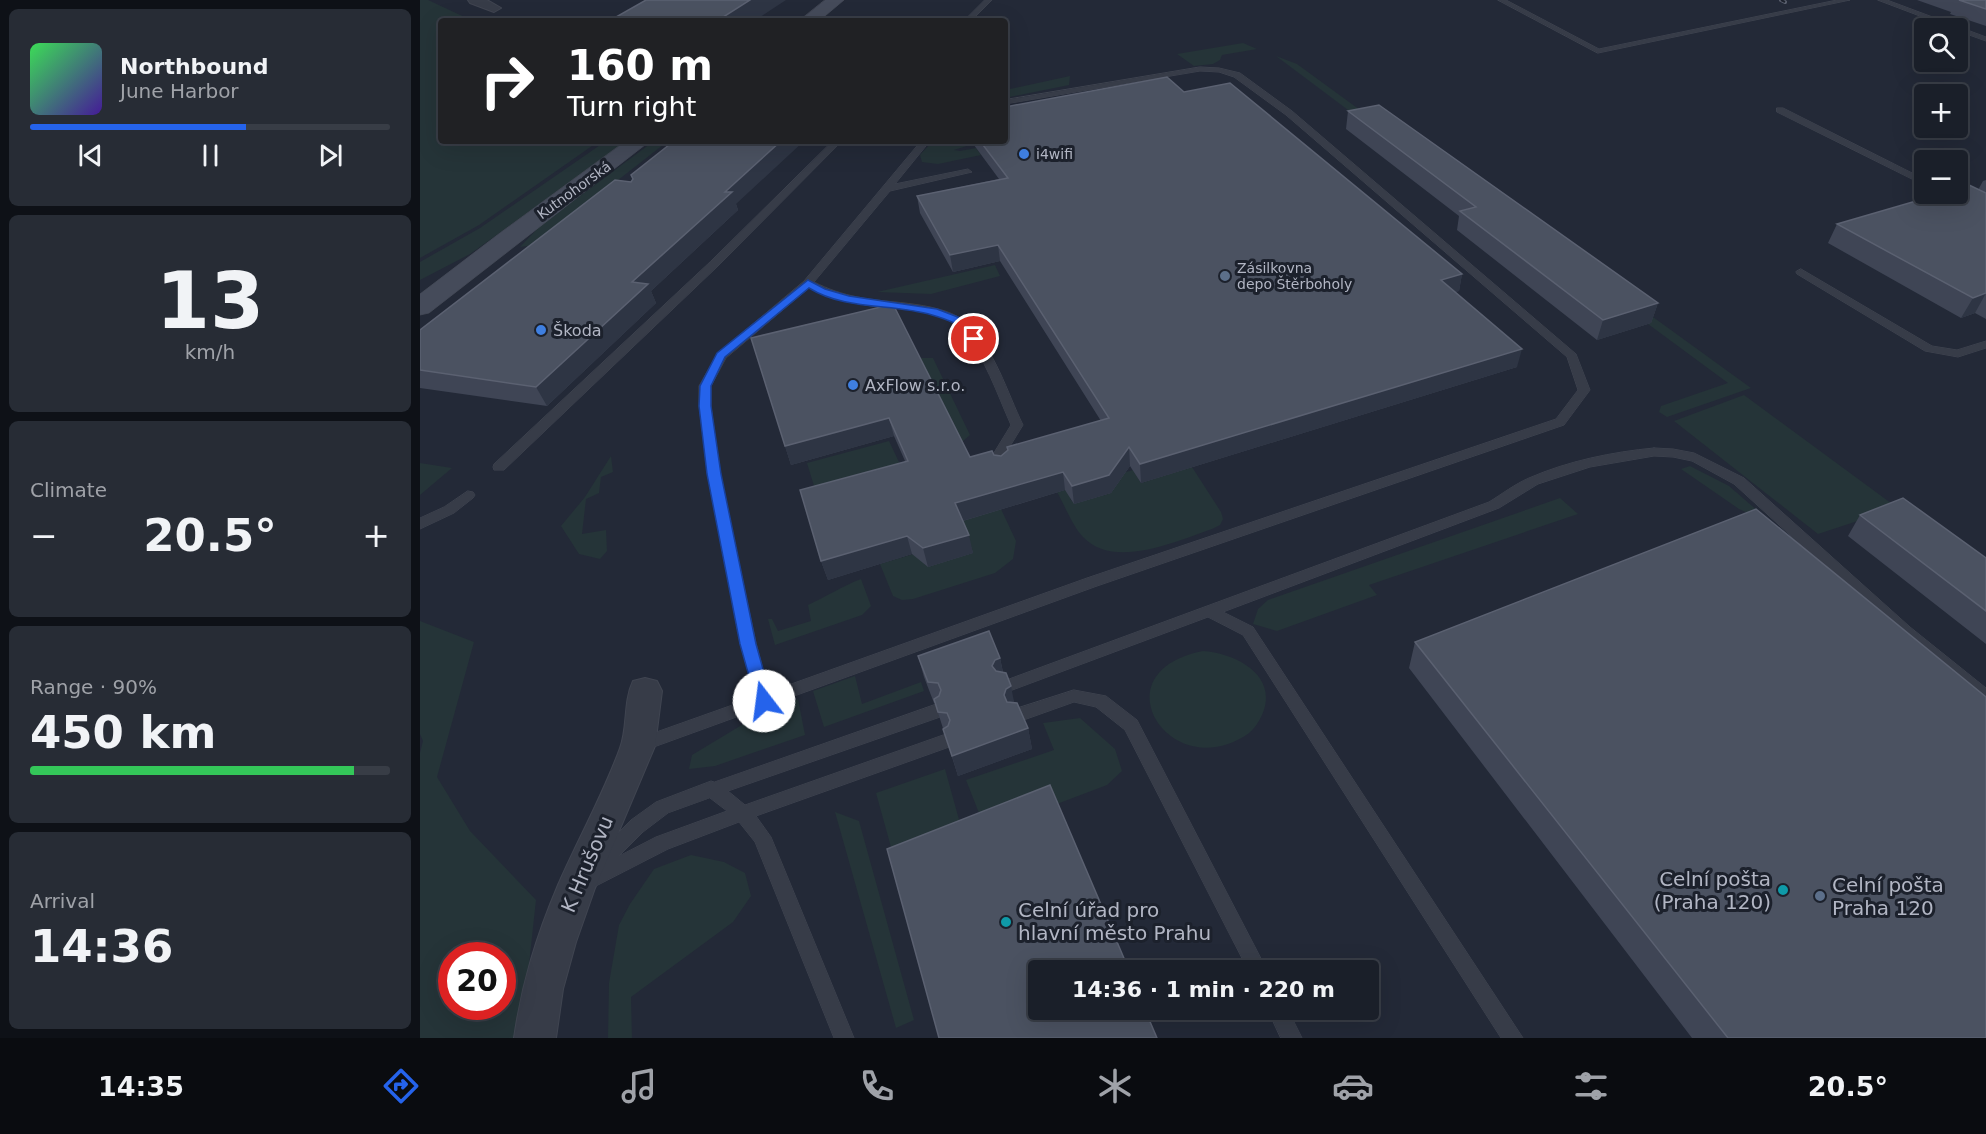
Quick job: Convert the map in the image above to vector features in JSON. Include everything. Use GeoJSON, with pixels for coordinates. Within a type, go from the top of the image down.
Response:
{"type":"FeatureCollection","features":[{"type":"Feature","properties":{"kind":"main road"},"geometry":{"type":"LineString","coordinates":[[813,18],[836,0]]}},
{"type":"Feature","properties":{"kind":"main road","name":"Kutnohorská"},"geometry":{"type":"LineString","coordinates":[[420,307],[508,238],[636,144]]}},
{"type":"Feature","properties":{"kind":"main road","name":"Kutnohorská"},"geometry":{"type":"LineString","coordinates":[[420,285],[508,238]]}},
{"type":"Feature","properties":{"kind":"street"},"geometry":{"type":"LineString","coordinates":[[475,0],[494,8]]}},
{"type":"Feature","properties":{"kind":"street","name":"K Hrušovu"},"geometry":{"type":"LineString","coordinates":[[535,1038],[542,989],[576,888],[638,746],[645,691]]}},
{"type":"Feature","properties":{"kind":"lane"},"geometry":{"type":"LineString","coordinates":[[970,18],[989,0]]}},
{"type":"Feature","properties":{"kind":"lane"},"geometry":{"type":"LineString","coordinates":[[1501,0],[1598,51],[1846,0]]}},
{"type":"Feature","properties":{"kind":"lane"},"geometry":{"type":"LineString","coordinates":[[1881,0],[1928,18]]}},
{"type":"Feature","properties":{"kind":"lane"},"geometry":{"type":"LineString","coordinates":[[1968,33],[1986,39]]}},
{"type":"Feature","properties":{"kind":"lane"},"geometry":{"type":"LineString","coordinates":[[638,746],[1092,582],[1560,423],[1584,390],[1572,356],[1289,113],[1237,75],[1219,70],[1200,69],[1008,101]]}},
{"type":"Feature","properties":{"kind":"lane"},"geometry":{"type":"LineString","coordinates":[[1779,111],[1914,177]]}},
{"type":"Feature","properties":{"kind":"lane"},"geometry":{"type":"LineString","coordinates":[[499,467],[754,226],[835,144]]}},
{"type":"Feature","properties":{"kind":"lane"},"geometry":{"type":"LineString","coordinates":[[764,701],[748,644],[714,474],[705,406],[705,386],[721,356],[808,283],[924,144]]}},
{"type":"Feature","properties":{"kind":"lane"},"geometry":{"type":"LineString","coordinates":[[889,188],[968,172]]}},
{"type":"Feature","properties":{"kind":"lane"},"geometry":{"type":"LineString","coordinates":[[1801,272],[1929,349],[1958,354],[1986,344]]}},
{"type":"Feature","properties":{"kind":"lane"},"geometry":{"type":"LineString","coordinates":[[808,283],[822,291],[848,299],[933,311],[959,321],[974,339],[1017,424],[998,456],[1003,468]]}},
{"type":"Feature","properties":{"kind":"lane"},"geometry":{"type":"LineString","coordinates":[[1007,686],[1494,505],[1532,482],[1579,465],[1636,453],[1688,455],[1716,466],[1739,481],[1905,631],[1986,697]]}},
{"type":"Feature","properties":{"kind":"lane"},"geometry":{"type":"LineString","coordinates":[[420,524],[449,510],[468,495]]}},
{"type":"Feature","properties":{"kind":"lane"},"geometry":{"type":"LineString","coordinates":[[1207,610],[1248,631],[1513,1038]]}},
{"type":"Feature","properties":{"kind":"lane"},"geometry":{"type":"LineString","coordinates":[[1018,715],[1074,696],[1100,701],[1131,725],[1253,960]]}},
{"type":"Feature","properties":{"kind":"lane"},"geometry":{"type":"LineString","coordinates":[[576,888],[637,826],[662,807],[937,711]]}},
{"type":"Feature","properties":{"kind":"lane"},"geometry":{"type":"LineString","coordinates":[[576,888],[662,843],[946,741]]}},
{"type":"Feature","properties":{"kind":"lane"},"geometry":{"type":"LineString","coordinates":[[711,788],[742,813],[762,837],[844,1038]]}},
{"type":"Feature","properties":{"kind":"lane"},"geometry":{"type":"LineString","coordinates":[[1283,1020],[1292,1038]]}},
{"type":"Feature","properties":{"kind":"shaded area"},"geometry":{"type":"Polygon","coordinates":[[[420,0],[428,0],[467,18],[438,18],[438,144],[595,144],[479,225],[420,258],[420,0]]]}},
{"type":"Feature","properties":{"kind":"shaded area"},"geometry":{"type":"Polygon","coordinates":[[[1243,43],[1257,49],[1222,55],[1220,60],[1213,64],[1194,66],[1177,54],[1243,43]]]}},
{"type":"Feature","properties":{"kind":"shaded area"},"geometry":{"type":"Polygon","coordinates":[[[1276,56],[1297,64],[1371,118],[1377,117],[1751,388],[1667,417],[1659,412],[1661,406],[1728,383],[1648,324],[1651,323],[1364,122],[1276,56]]]}},
{"type":"Feature","properties":{"kind":"shaded area"},"geometry":{"type":"Polygon","coordinates":[[[1070,76],[1069,85],[1008,97],[1008,89],[1070,76]]]}},
{"type":"Feature","properties":{"kind":"shaded area"},"geometry":{"type":"Polygon","coordinates":[[[602,144],[624,144],[470,254],[420,280],[420,262],[480,228],[602,144]]]}},
{"type":"Feature","properties":{"kind":"shaded area"},"geometry":{"type":"Polygon","coordinates":[[[650,144],[664,144],[535,245],[520,247],[541,225],[650,144]]]}},
{"type":"Feature","properties":{"kind":"shaded area"},"geometry":{"type":"Polygon","coordinates":[[[930,144],[973,144],[954,150],[976,148],[981,155],[938,164],[922,162],[920,155],[930,144]]]}},
{"type":"Feature","properties":{"kind":"shaded area"},"geometry":{"type":"Polygon","coordinates":[[[995,265],[1000,276],[931,294],[877,292],[995,265]]]}},
{"type":"Feature","properties":{"kind":"shaded area"},"geometry":{"type":"Polygon","coordinates":[[[919,358],[933,358],[970,435],[962,442],[919,358]]]}},
{"type":"Feature","properties":{"kind":"shaded area"},"geometry":{"type":"Polygon","coordinates":[[[1744,395],[1986,573],[1885,512],[1818,534],[1674,421],[1744,395]]]}},
{"type":"Feature","properties":{"kind":"shaded area"},"geometry":{"type":"Polygon","coordinates":[[[889,441],[906,477],[819,502],[807,463],[889,441]]]}},
{"type":"Feature","properties":{"kind":"shaded area"},"geometry":{"type":"Polygon","coordinates":[[[611,456],[613,472],[601,477],[599,493],[586,499],[582,534],[606,530],[607,551],[600,559],[579,554],[561,526],[585,497],[611,456]]]}},
{"type":"Feature","properties":{"kind":"shaded area"},"geometry":{"type":"Polygon","coordinates":[[[420,463],[452,468],[420,495],[420,463]]]}},
{"type":"Feature","properties":{"kind":"shaded area"},"geometry":{"type":"Polygon","coordinates":[[[1690,466],[1729,486],[1774,525],[1739,509],[1681,469],[1690,466]]]}},
{"type":"Feature","properties":{"kind":"shaded area"},"geometry":{"type":"Polygon","coordinates":[[[1192,467],[1221,512],[1223,519],[1220,525],[1164,546],[1146,550],[1111,551],[1096,547],[1079,532],[1057,492],[1070,489],[1070,499],[1073,502],[1108,494],[1113,488],[1083,485],[1133,470],[1141,483],[1192,467]]]}},
{"type":"Feature","properties":{"kind":"shaded area"},"geometry":{"type":"Polygon","coordinates":[[[1560,498],[1578,514],[1369,585],[1377,595],[1277,631],[1253,624],[1258,609],[1268,600],[1560,498]]]}},
{"type":"Feature","properties":{"kind":"shaded area"},"geometry":{"type":"Polygon","coordinates":[[[1001,509],[1016,541],[1013,559],[995,573],[913,599],[902,600],[893,596],[880,564],[927,550],[924,564],[929,566],[966,555],[969,553],[959,522],[1001,509]]]}},
{"type":"Feature","properties":{"kind":"shaded area"},"geometry":{"type":"Polygon","coordinates":[[[861,579],[871,606],[862,615],[775,645],[768,619],[772,619],[778,631],[811,621],[808,605],[861,579]]]}},
{"type":"Feature","properties":{"kind":"shaded area"},"geometry":{"type":"Polygon","coordinates":[[[420,621],[474,642],[437,777],[470,831],[536,900],[521,1038],[420,1038],[420,753],[423,741],[420,734],[420,621]]]}},
{"type":"Feature","properties":{"kind":"shaded area"},"geometry":{"type":"Polygon","coordinates":[[[1203,651],[1218,653],[1245,664],[1263,683],[1266,695],[1264,709],[1257,724],[1248,734],[1228,744],[1203,748],[1181,742],[1164,730],[1153,714],[1150,695],[1156,677],[1173,661],[1203,651]]]}},
{"type":"Feature","properties":{"kind":"shaded area"},"geometry":{"type":"Polygon","coordinates":[[[855,676],[862,704],[921,682],[924,691],[824,727],[813,691],[855,676]]]}},
{"type":"Feature","properties":{"kind":"shaded area"},"geometry":{"type":"Polygon","coordinates":[[[798,699],[805,735],[715,766],[689,769],[692,755],[755,717],[798,699]]]}},
{"type":"Feature","properties":{"kind":"shaded area"},"geometry":{"type":"Polygon","coordinates":[[[1080,718],[1115,749],[1122,771],[1107,785],[986,831],[966,780],[1054,750],[1043,723],[1080,718]]]}},
{"type":"Feature","properties":{"kind":"shaded area"},"geometry":{"type":"Polygon","coordinates":[[[945,769],[963,834],[894,858],[876,793],[945,769]]]}},
{"type":"Feature","properties":{"kind":"shaded area"},"geometry":{"type":"Polygon","coordinates":[[[835,812],[859,821],[914,1020],[896,1028],[835,812]]]}},
{"type":"Feature","properties":{"kind":"shaded area"},"geometry":{"type":"Polygon","coordinates":[[[691,855],[724,862],[745,873],[751,896],[733,922],[631,997],[632,1038],[608,1038],[609,983],[619,925],[630,904],[654,869],[691,855]]]}},
{"type":"Feature","properties":{"kind":"building"},"geometry":{"type":"Polygon","coordinates":[[[646,0],[750,0],[722,18],[614,18],[646,0]]]}},
{"type":"Feature","properties":{"kind":"building"},"geometry":{"type":"Polygon","coordinates":[[[1959,0],[1986,0],[1986,9],[1959,0]]]}},
{"type":"Feature","properties":{"kind":"building"},"geometry":{"type":"Polygon","coordinates":[[[1167,77],[1184,92],[1230,83],[1462,274],[1441,280],[1522,349],[1140,464],[1129,447],[1109,475],[1072,486],[1063,472],[955,503],[969,535],[923,548],[907,536],[821,561],[800,490],[908,461],[889,418],[785,446],[751,338],[893,304],[970,457],[992,451],[994,455],[1001,456],[1008,450],[1007,447],[1109,418],[998,245],[950,255],[917,196],[1008,178],[982,144],[1008,144],[1008,106],[1167,77]]]}},
{"type":"Feature","properties":{"kind":"building"},"geometry":{"type":"Polygon","coordinates":[[[1379,105],[1658,303],[1603,320],[1460,211],[1476,207],[1348,111],[1379,105]]]}},
{"type":"Feature","properties":{"kind":"building"},"geometry":{"type":"Polygon","coordinates":[[[670,144],[778,144],[725,192],[732,192],[632,282],[648,284],[536,387],[420,370],[420,330],[615,180],[631,182],[633,179],[631,175],[670,144]]]}},
{"type":"Feature","properties":{"kind":"building"},"geometry":{"type":"Polygon","coordinates":[[[1968,185],[1986,193],[1986,293],[1973,298],[1837,224],[1914,202],[1914,204],[1968,204],[1968,185]]]}},
{"type":"Feature","properties":{"kind":"building"},"geometry":{"type":"Polygon","coordinates":[[[1903,498],[1986,558],[1986,611],[1860,515],[1903,498]]]}},
{"type":"Feature","properties":{"kind":"building","name":"Celní pošta (Praha 120)"},"geometry":{"type":"Polygon","coordinates":[[[1756,509],[1986,697],[1986,1038],[1728,1038],[1415,642],[1756,509]]]}},
{"type":"Feature","properties":{"kind":"building"},"geometry":{"type":"Polygon","coordinates":[[[989,631],[1000,658],[995,660],[992,666],[996,671],[1006,673],[1011,686],[1006,689],[1004,695],[1007,702],[1017,703],[1028,728],[952,756],[943,729],[948,726],[950,720],[947,713],[938,712],[934,699],[939,696],[941,690],[938,683],[928,682],[918,656],[989,631]]]}},
{"type":"Feature","properties":{"kind":"building","name":"Celní úřad pro hlavní město Prahu"},"geometry":{"type":"Polygon","coordinates":[[[1050,785],[1125,960],[1028,960],[1028,1020],[1149,1020],[1157,1038],[939,1038],[887,849],[1050,785]]]}},
{"type":"Feature","properties":{"kind":"railway"},"geometry":{"type":"LineString","coordinates":[[1781,0],[1785,2]]}},
{"type":"Feature","properties":{"kind":"place","name":"i4wifi"},"geometry":{"type":"Point","coordinates":[1024,154]}},
{"type":"Feature","properties":{"kind":"place","name":"Zásilkovna depo Štěrboholy"},"geometry":{"type":"Point","coordinates":[1225,276]}},
{"type":"Feature","properties":{"kind":"place","name":"Škoda"},"geometry":{"type":"Point","coordinates":[541,330]}},
{"type":"Feature","properties":{"kind":"place","name":"AxFlow s.r.o."},"geometry":{"type":"Point","coordinates":[853,385]}},
{"type":"Feature","properties":{"kind":"place","name":"Celní pošta (Praha 120)"},"geometry":{"type":"Point","coordinates":[1783,890]}},
{"type":"Feature","properties":{"kind":"place","name":"Celní pošta Praha 120"},"geometry":{"type":"Point","coordinates":[1820,896]}},
{"type":"Feature","properties":{"kind":"place","name":"Celní úřad pro hlavní město Prahu"},"geometry":{"type":"Point","coordinates":[1006,922]}},
{"type":"Feature","properties":{"kind":"route"},"geometry":{"type":"LineString","coordinates":[[764,701],[748,644],[731,560],[714,474],[705,406],[705,386],[721,356],[808,283],[822,291],[848,299],[933,311],[959,321],[974,339]]}}]}
